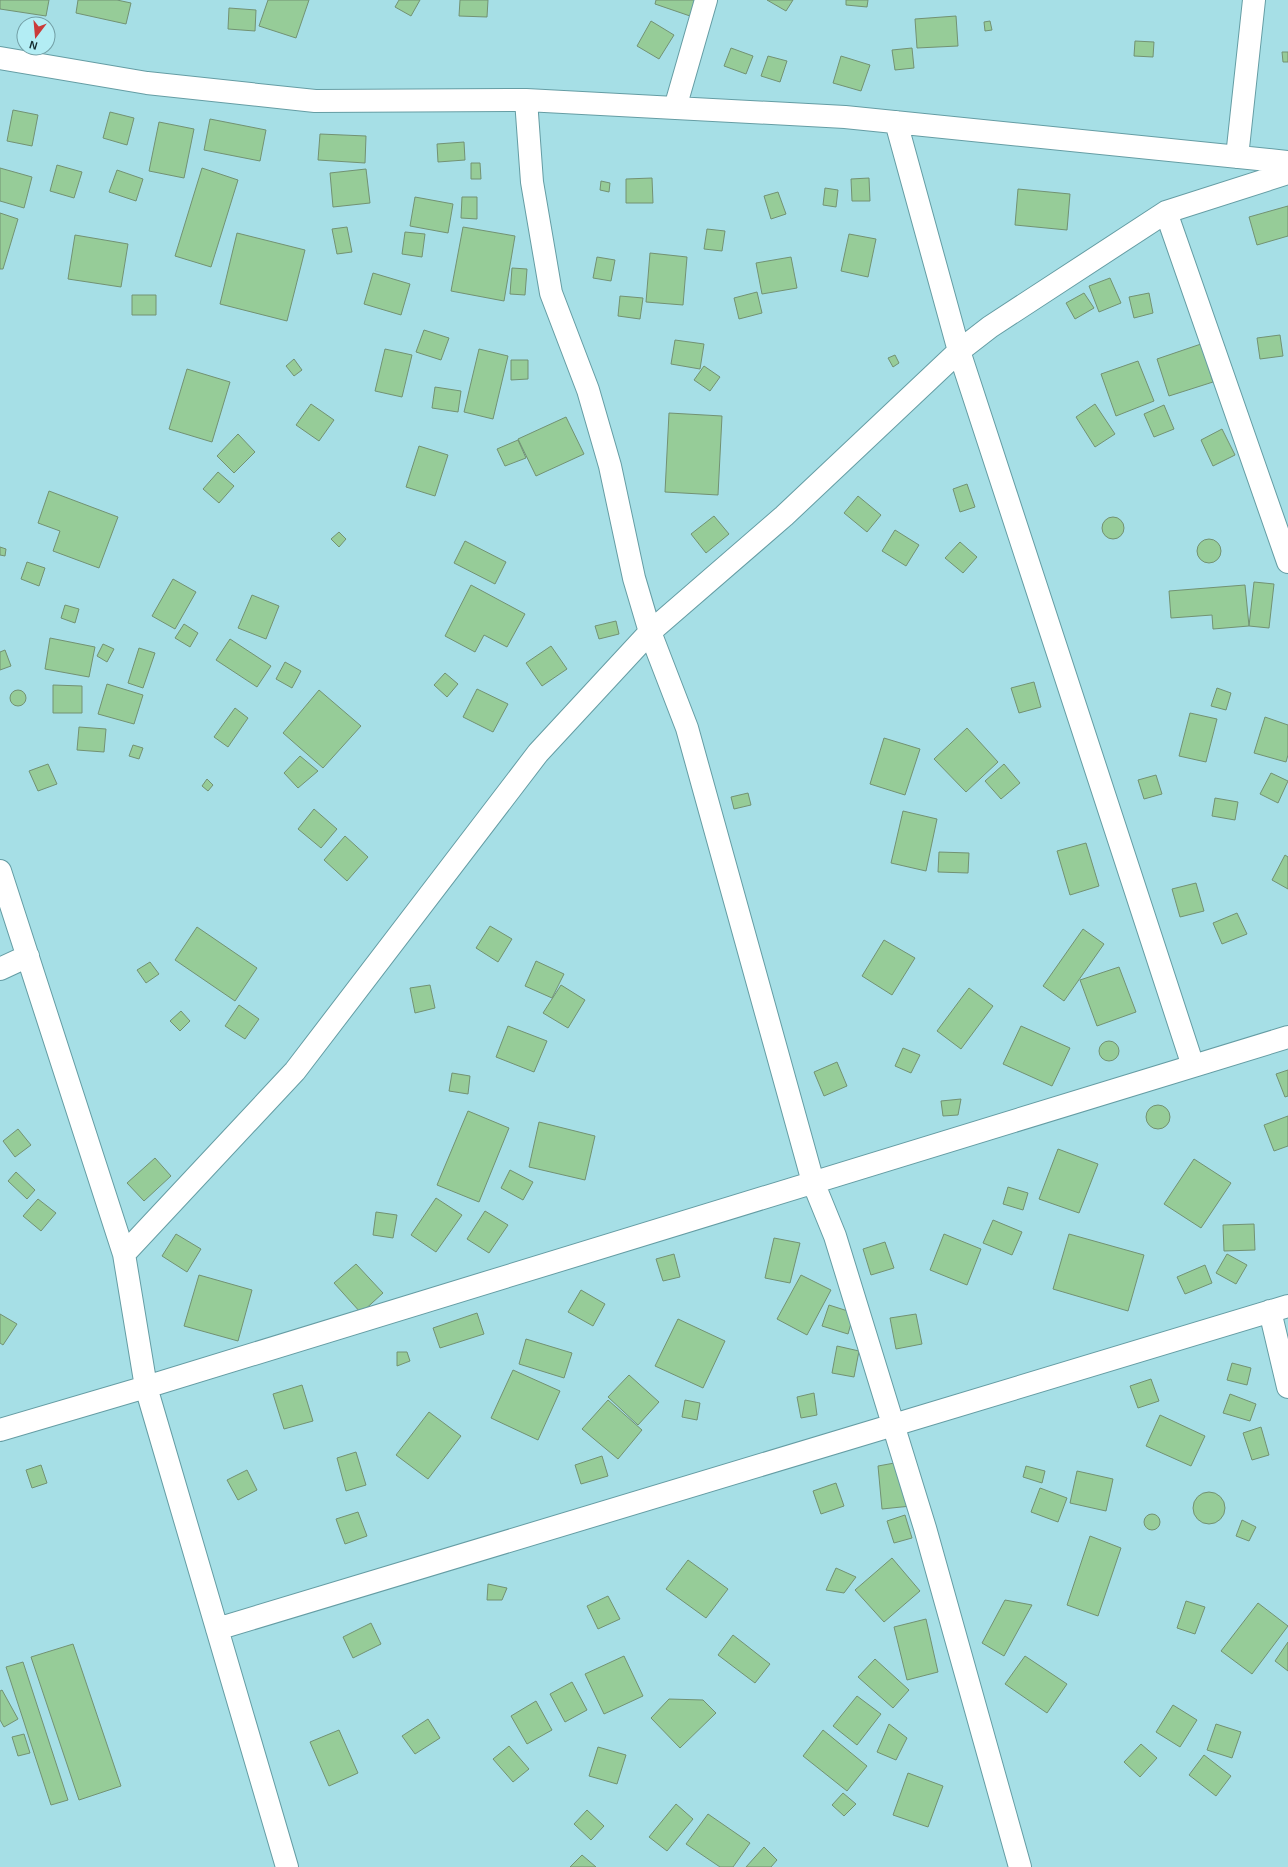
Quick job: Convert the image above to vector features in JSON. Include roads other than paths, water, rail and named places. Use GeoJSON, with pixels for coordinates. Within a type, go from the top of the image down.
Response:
{"type":"FeatureCollection","features":[{"type":"Feature","properties":{"kind":"street"},"geometry":{"type":"LineString","coordinates":[[674,108],[706,0]]}},
{"type":"Feature","properties":{"kind":"street"},"geometry":{"type":"LineString","coordinates":[[1237,157],[1254,0]]}},
{"type":"Feature","properties":{"kind":"street"},"geometry":{"type":"LineString","coordinates":[[0,58],[147,83],[315,101],[526,100],[845,118],[1288,162]]}},
{"type":"Feature","properties":{"kind":"street"},"geometry":{"type":"LineString","coordinates":[[526,100],[532,182],[551,294],[588,390],[610,466],[634,578],[650,632],[687,728],[813,1182],[835,1236],[894,1425],[925,1528],[1020,1867]]}},
{"type":"Feature","properties":{"kind":"street"},"geometry":{"type":"LineString","coordinates":[[896,122],[959,352],[1193,1066]]}},
{"type":"Feature","properties":{"kind":"street"},"geometry":{"type":"LineString","coordinates":[[124,1254],[295,1071],[538,754],[650,632],[784,516],[959,352],[990,327],[1166,212],[1288,173]]}},
{"type":"Feature","properties":{"kind":"street"},"geometry":{"type":"LineString","coordinates":[[1166,212],[1288,562]]}},
{"type":"Feature","properties":{"kind":"street"},"geometry":{"type":"LineString","coordinates":[[0,871],[124,1254],[146,1387],[287,1867]]}},
{"type":"Feature","properties":{"kind":"street"},"geometry":{"type":"LineString","coordinates":[[0,969],[28,956]]}},
{"type":"Feature","properties":{"kind":"street"},"geometry":{"type":"LineString","coordinates":[[0,1430],[146,1387],[1288,1037]]}},
{"type":"Feature","properties":{"kind":"street"},"geometry":{"type":"LineString","coordinates":[[217,1629],[1279,1309],[1288,1387]]}}]}
